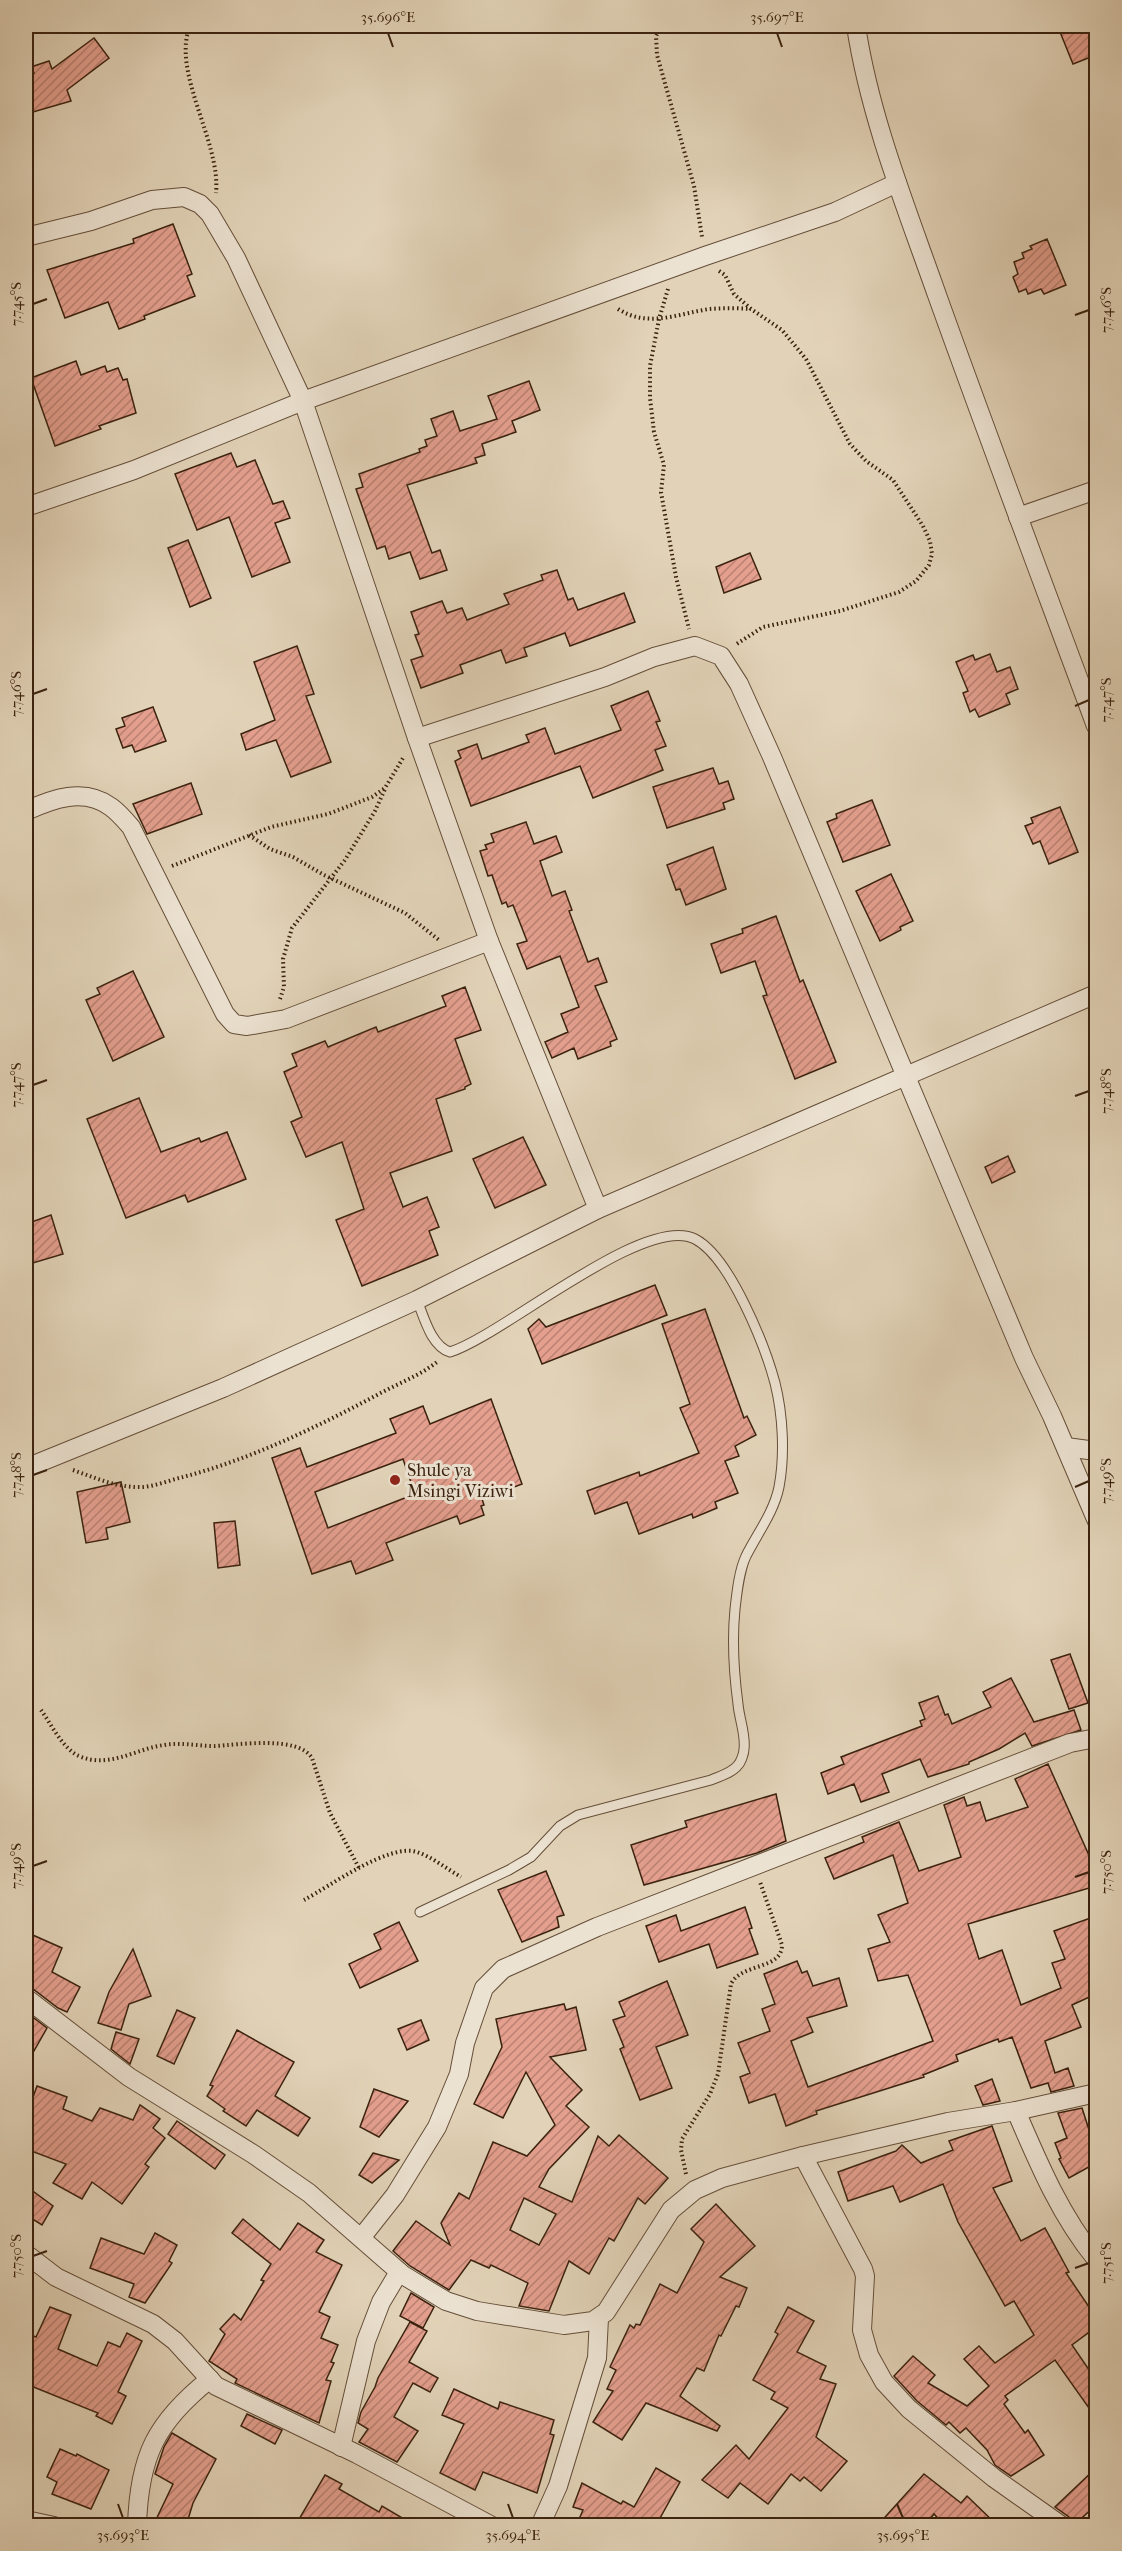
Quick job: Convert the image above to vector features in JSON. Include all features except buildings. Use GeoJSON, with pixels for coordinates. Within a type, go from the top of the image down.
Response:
{"type":"FeatureCollection","features":[{"type":"Feature","properties":{"kind":"street"},"geometry":{"type":"LineString","coordinates":[[856,26],[862,62],[897,183],[1096,726]]}},
{"type":"Feature","properties":{"kind":"street"},"geometry":{"type":"LineString","coordinates":[[26,507],[134,470],[303,401],[705,256],[835,212],[897,183]]}},
{"type":"Feature","properties":{"kind":"street"},"geometry":{"type":"LineString","coordinates":[[26,237],[91,221],[152,200],[184,196],[200,204],[210,214],[236,258],[303,401],[417,738],[489,941],[598,1209]]}},
{"type":"Feature","properties":{"kind":"street"},"geometry":{"type":"LineString","coordinates":[[1018,517],[1096,490]]}},
{"type":"Feature","properties":{"kind":"street"},"geometry":{"type":"LineString","coordinates":[[417,738],[605,677],[654,657],[695,646],[721,656],[739,684],[763,736],[1024,1358],[1066,1447],[1096,1519]]}},
{"type":"Feature","properties":{"kind":"street"},"geometry":{"type":"LineString","coordinates":[[26,811],[69,796],[85,796],[110,806],[131,827],[225,1014],[234,1024],[247,1026],[286,1019],[489,941]]}},
{"type":"Feature","properties":{"kind":"street"},"geometry":{"type":"LineString","coordinates":[[26,1468],[223,1388],[417,1300],[598,1209],[1096,994]]}},
{"type":"Feature","properties":{"kind":"street"},"geometry":{"type":"LineString","coordinates":[[1066,1447],[1096,1451]]}},
{"type":"Feature","properties":{"kind":"street"},"geometry":{"type":"LineString","coordinates":[[362,2238],[395,2194],[437,2127],[459,2074],[465,2043],[484,1988],[503,1969],[597,1927],[1070,1743],[1096,1738]]}},
{"type":"Feature","properties":{"kind":"street"},"geometry":{"type":"LineString","coordinates":[[26,1998],[129,2076],[253,2154],[309,2193],[399,2271],[446,2301],[477,2311],[564,2325],[599,2318],[614,2301],[670,2210],[695,2190],[722,2178],[803,2156],[948,2122],[1016,2111],[1096,2093]]}},
{"type":"Feature","properties":{"kind":"street"},"geometry":{"type":"LineString","coordinates":[[1016,2111],[1060,2205],[1096,2259]]}},
{"type":"Feature","properties":{"kind":"street"},"geometry":{"type":"LineString","coordinates":[[803,2156],[863,2269],[865,2276],[862,2330],[870,2355],[884,2382],[909,2409],[994,2478],[1062,2526]]}},
{"type":"Feature","properties":{"kind":"street"},"geometry":{"type":"LineString","coordinates":[[26,2254],[56,2277],[153,2324],[176,2341],[216,2386],[341,2447],[492,2526]]}},
{"type":"Feature","properties":{"kind":"street"},"geometry":{"type":"LineString","coordinates":[[341,2447],[366,2341],[381,2302],[399,2271]]}},
{"type":"Feature","properties":{"kind":"street"},"geometry":{"type":"LineString","coordinates":[[540,2526],[558,2486],[589,2388],[597,2358],[600,2336],[599,2318]]}},
{"type":"Feature","properties":{"kind":"street"},"geometry":{"type":"LineString","coordinates":[[137,2526],[142,2476],[154,2440],[168,2416],[183,2400],[210,2379]]}},
{"type":"Feature","properties":{"kind":"street"},"geometry":{"type":"LineString","coordinates":[[26,2520],[54,2526]]}},
{"type":"Feature","properties":{"kind":"lane"},"geometry":{"type":"LineString","coordinates":[[417,1300],[433,1338],[441,1348],[450,1353],[622,1254],[648,1242],[673,1236],[694,1238],[722,1264],[751,1321],[775,1383],[781,1426],[779,1487],[767,1518],[745,1559],[735,1612],[737,1703],[745,1748],[740,1764],[730,1772],[711,1780],[578,1815],[560,1826],[531,1857],[420,1912]]}},
{"type":"Feature","properties":{"kind":"path"},"geometry":{"type":"LineString","coordinates":[[190,26],[186,35],[188,61],[216,178],[216,191],[210,214]]}},
{"type":"Feature","properties":{"kind":"path"},"geometry":{"type":"LineString","coordinates":[[661,26],[656,36],[657,55],[694,186],[705,256],[726,276],[734,294],[782,330],[806,359],[850,444],[866,461],[893,480],[923,526],[932,554],[929,565],[916,581],[898,592],[840,611],[763,627],[721,656]]}},
{"type":"Feature","properties":{"kind":"path"},"geometry":{"type":"LineString","coordinates":[[678,267],[659,319],[650,366],[650,398],[654,432],[664,465],[661,492],[669,526],[676,577],[682,608],[695,646]]}},
{"type":"Feature","properties":{"kind":"path"},"geometry":{"type":"LineString","coordinates":[[601,295],[633,317],[659,319],[712,309],[752,309]]}},
{"type":"Feature","properties":{"kind":"path"},"geometry":{"type":"LineString","coordinates":[[261,1024],[282,996],[283,959],[292,928],[331,878],[366,827],[385,788],[417,738]]}},
{"type":"Feature","properties":{"kind":"path"},"geometry":{"type":"LineString","coordinates":[[155,873],[272,827],[328,814],[372,796],[385,788]]}},
{"type":"Feature","properties":{"kind":"path"},"geometry":{"type":"LineString","coordinates":[[249,835],[270,849],[293,857],[405,913],[455,954]]}},
{"type":"Feature","properties":{"kind":"path"},"geometry":{"type":"LineString","coordinates":[[46,1460],[113,1485],[147,1487],[247,1456],[310,1429],[416,1376],[450,1353]]}},
{"type":"Feature","properties":{"kind":"path"},"geometry":{"type":"LineString","coordinates":[[41,1710],[70,1751],[80,1756],[100,1760],[129,1756],[161,1745],[177,1743],[215,1746],[256,1742],[299,1748],[312,1758],[330,1813],[359,1868]]}},
{"type":"Feature","properties":{"kind":"path"},"geometry":{"type":"LineString","coordinates":[[304,1900],[387,1853],[401,1850],[416,1851],[475,1886]]}},
{"type":"Feature","properties":{"kind":"path"},"geometry":{"type":"LineString","coordinates":[[684,2198],[686,2178],[681,2150],[682,2139],[701,2110],[718,2074],[731,1984],[737,1975],[749,1968],[775,1960],[782,1951],[755,1866]]}},
{"type":"Feature","properties":{"kind":"place","name":"Shule ya Msingi Viziwi"},"geometry":{"type":"Point","coordinates":[395,1480]}}]}
